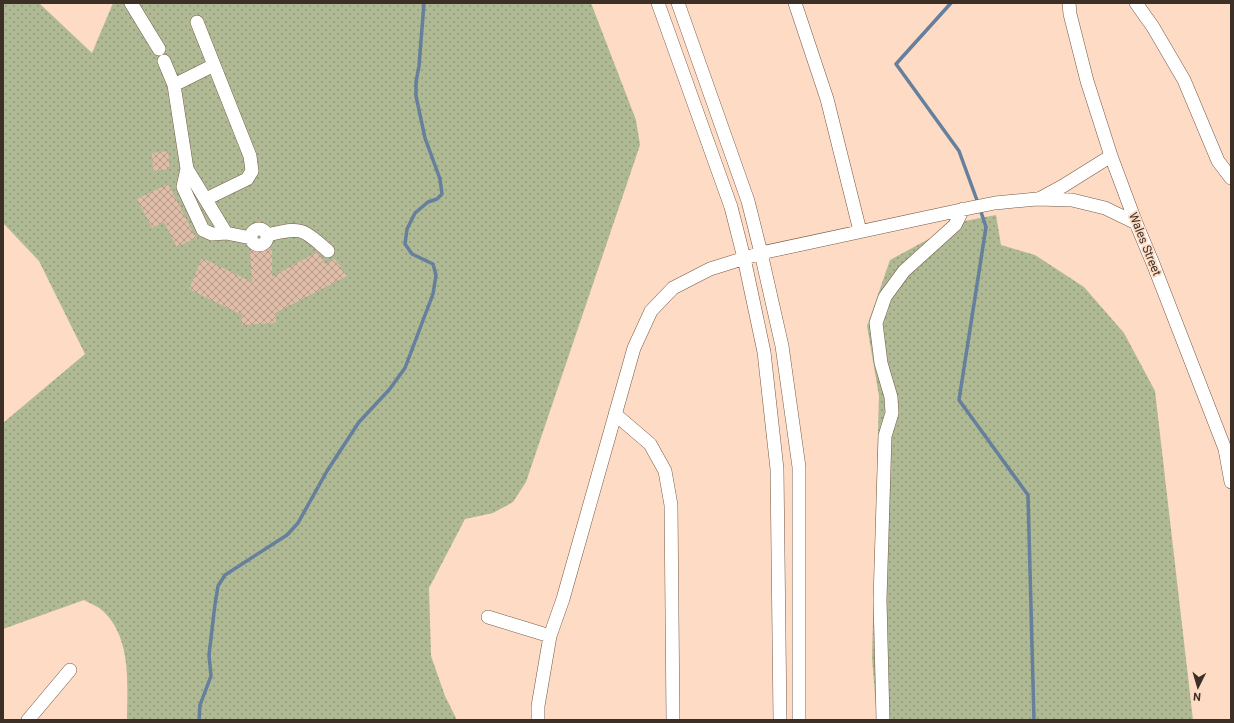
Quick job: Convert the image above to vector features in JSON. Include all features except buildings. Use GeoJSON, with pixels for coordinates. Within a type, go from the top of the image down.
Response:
{"type":"FeatureCollection","features":[{"type":"Feature","properties":{"kind":"street"},"geometry":{"type":"LineString","coordinates":[[131,3],[158,49],[155,56],[156,59],[164,61],[174,85],[187,169],[183,187],[204,230],[212,234],[226,233],[251,238],[254,230],[258,229],[265,231],[267,235],[292,231],[305,232],[328,251]]}},
{"type":"Feature","properties":{"kind":"street"},"geometry":{"type":"LineString","coordinates":[[658,3],[731,208],[744,258],[764,352],[777,469],[780,720]]}},
{"type":"Feature","properties":{"kind":"street"},"geometry":{"type":"LineString","coordinates":[[678,3],[748,201],[762,253],[782,346],[799,467],[799,720]]}},
{"type":"Feature","properties":{"kind":"street"},"geometry":{"type":"LineString","coordinates":[[794,3],[827,99],[860,231]]}},
{"type":"Feature","properties":{"kind":"street","name":"Wales Street"},"geometry":{"type":"LineString","coordinates":[[1069,3],[1070,14],[1087,81],[1111,156],[1136,223],[1228,451],[1231,482]]}},
{"type":"Feature","properties":{"kind":"street"},"geometry":{"type":"LineString","coordinates":[[1136,3],[1153,27],[1184,80],[1218,161],[1231,178]]}},
{"type":"Feature","properties":{"kind":"street"},"geometry":{"type":"LineString","coordinates":[[197,22],[250,156],[252,171],[247,180],[206,200]]}},
{"type":"Feature","properties":{"kind":"street"},"geometry":{"type":"LineString","coordinates":[[174,85],[214,65]]}},
{"type":"Feature","properties":{"kind":"street"},"geometry":{"type":"LineString","coordinates":[[1037,200],[1111,156]]}},
{"type":"Feature","properties":{"kind":"street"},"geometry":{"type":"LineString","coordinates":[[187,169],[226,233]]}},
{"type":"Feature","properties":{"kind":"street"},"geometry":{"type":"LineString","coordinates":[[538,720],[538,706],[550,636],[563,598],[634,348],[651,311],[673,288],[710,269],[762,253],[995,203],[1037,200],[1072,200],[1105,208],[1136,223]]}},
{"type":"Feature","properties":{"kind":"street"},"geometry":{"type":"LineString","coordinates":[[883,720],[880,592],[885,436],[892,413],[891,397],[881,364],[876,323],[885,297],[904,271],[955,225],[966,208]]}},
{"type":"Feature","properties":{"kind":"street"},"geometry":{"type":"LineString","coordinates":[[615,414],[650,444],[665,471],[671,505],[673,720]]}},
{"type":"Feature","properties":{"kind":"street"},"geometry":{"type":"LineString","coordinates":[[488,617],[550,636]]}},
{"type":"Feature","properties":{"kind":"street"},"geometry":{"type":"LineString","coordinates":[[28,720],[70,670]]}},
{"type":"Feature","properties":{"kind":"green space"},"geometry":{"type":"Polygon","coordinates":[[[3,3],[39,3],[92,53],[113,3],[591,3],[636,120],[640,145],[526,482],[513,502],[493,513],[465,519],[429,588],[431,656],[445,696],[457,720],[127,720],[127,678],[124,650],[114,624],[101,609],[84,600],[3,629],[3,423],[85,354],[39,261],[3,223],[3,3]]]}},
{"type":"Feature","properties":{"kind":"green space"},"geometry":{"type":"Polygon","coordinates":[[[996,215],[1001,245],[1035,255],[1084,287],[1124,333],[1155,391],[1193,720],[877,720],[872,658],[879,396],[867,326],[890,260],[960,222],[996,215]]]}},
{"type":"Feature","properties":{"kind":"waterway"},"geometry":{"type":"LineString","coordinates":[[199,720],[200,705],[211,676],[209,655],[218,586],[225,575],[287,535],[298,523],[327,471],[359,422],[389,390],[405,368],[433,294],[436,275],[433,264],[412,254],[405,244],[407,229],[415,213],[428,202],[437,199],[442,194],[440,179],[425,138],[416,96],[424,3]]}},
{"type":"Feature","properties":{"kind":"waterway"},"geometry":{"type":"LineString","coordinates":[[951,3],[896,64],[959,151],[978,203]]}},
{"type":"Feature","properties":{"kind":"waterway"},"geometry":{"type":"LineString","coordinates":[[980,209],[986,227],[959,400],[1028,495],[1034,720]]}}]}
